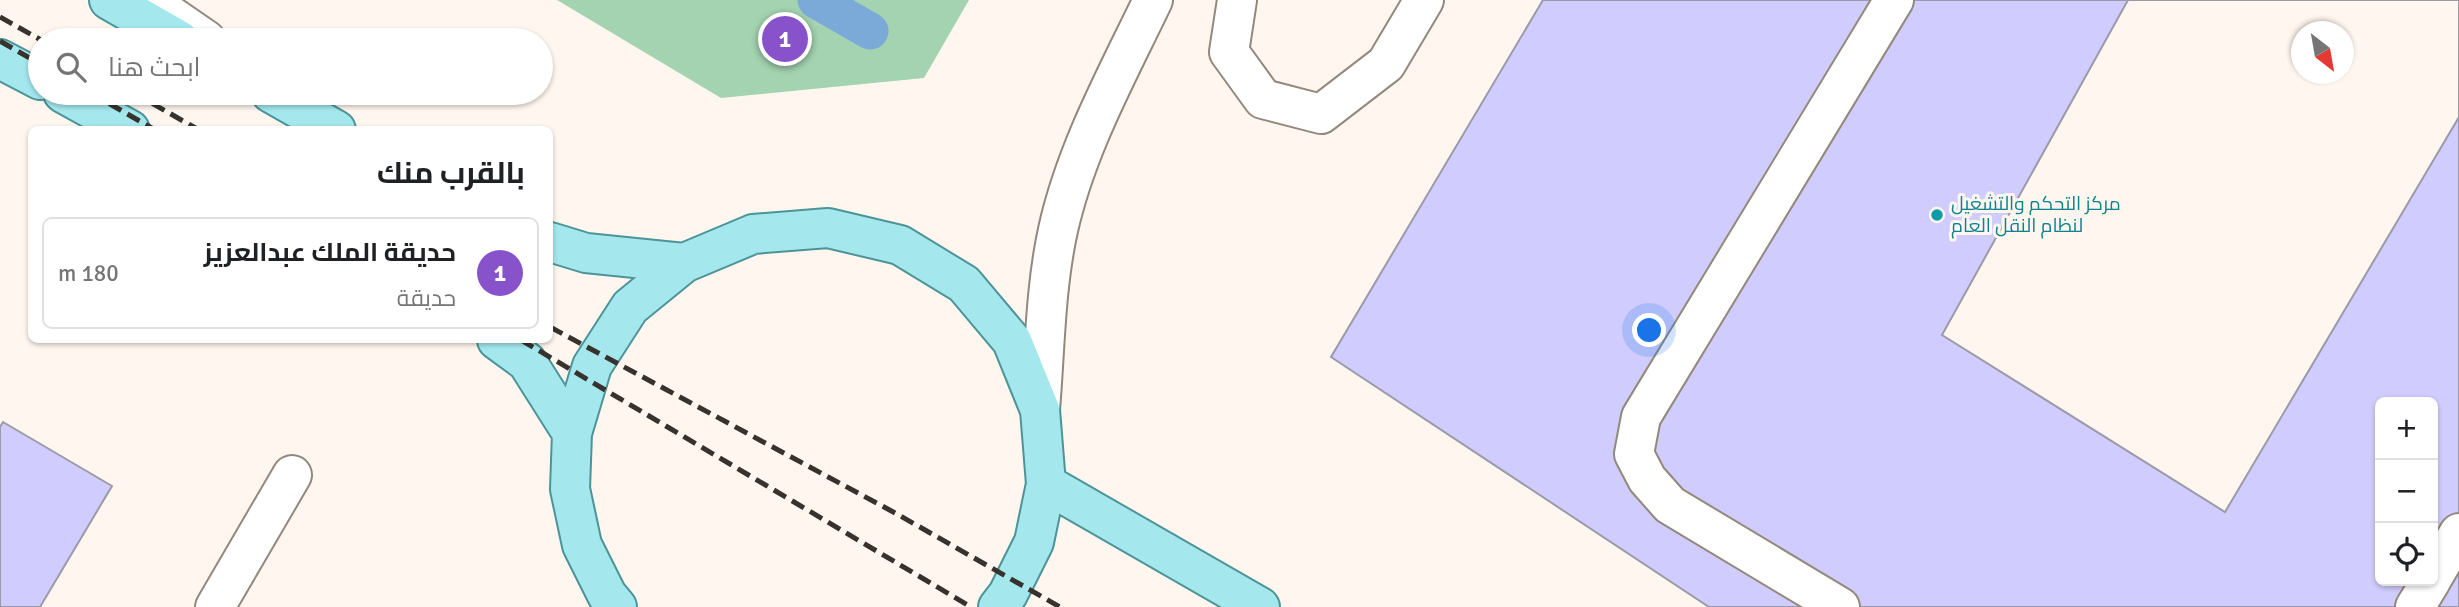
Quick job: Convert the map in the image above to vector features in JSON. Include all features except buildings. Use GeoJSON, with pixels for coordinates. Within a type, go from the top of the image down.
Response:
{"type":"FeatureCollection","features":[{"type":"Feature","properties":{"kind":"main road"},"geometry":{"type":"LineString","coordinates":[[109,0],[158,28]]}},
{"type":"Feature","properties":{"kind":"main road"},"geometry":{"type":"LineString","coordinates":[[0,58],[28,73]]}},
{"type":"Feature","properties":{"kind":"main road"},"geometry":{"type":"LineString","coordinates":[[85,105],[123,126]]}},
{"type":"Feature","properties":{"kind":"main road"},"geometry":{"type":"LineString","coordinates":[[292,105],[329,126]]}},
{"type":"Feature","properties":{"kind":"main road"},"geometry":{"type":"LineString","coordinates":[[610,603],[582,545],[570,489],[572,433],[592,366],[630,307],[684,263],[753,234],[828,228],[900,245],[964,284],[1012,341],[1040,410],[1046,484],[1034,542],[1008,594],[998,607]]}},
{"type":"Feature","properties":{"kind":"main road"},"geometry":{"type":"LineString","coordinates":[[553,243],[586,253],[684,263]]}},
{"type":"Feature","properties":{"kind":"main road"},"geometry":{"type":"LineString","coordinates":[[501,343],[527,362],[572,433]]}},
{"type":"Feature","properties":{"kind":"main road"},"geometry":{"type":"LineString","coordinates":[[1046,484],[1260,607]]}},
{"type":"Feature","properties":{"kind":"street"},"geometry":{"type":"LineString","coordinates":[[148,0],[189,28]]}},
{"type":"Feature","properties":{"kind":"street"},"geometry":{"type":"LineString","coordinates":[[1040,410],[1050,278],[1058,231],[1090,129],[1153,0]]}},
{"type":"Feature","properties":{"kind":"street"},"geometry":{"type":"LineString","coordinates":[[1237,0],[1229,52],[1263,99],[1321,114],[1386,64],[1424,0]]}},
{"type":"Feature","properties":{"kind":"street"},"geometry":{"type":"LineString","coordinates":[[1840,607],[1670,505],[1647,479],[1634,454],[1642,417],[1894,0]]}},
{"type":"Feature","properties":{"kind":"street"},"geometry":{"type":"LineString","coordinates":[[299,105],[330,126]]}},
{"type":"Feature","properties":{"kind":"street"},"geometry":{"type":"LineString","coordinates":[[215,607],[292,475]]}},
{"type":"Feature","properties":{"kind":"street"},"geometry":{"type":"LineString","coordinates":[[2438,569],[2459,533]]}},
{"type":"Feature","properties":{"kind":"street"},"geometry":{"type":"LineString","coordinates":[[2415,607],[2428,586]]}},
{"type":"Feature","properties":{"kind":"green space"},"geometry":{"type":"Polygon","coordinates":[[[557,0],[969,0],[924,78],[721,98],[557,0]]]}},
{"type":"Feature","properties":{"kind":"waterway"},"geometry":{"type":"LineString","coordinates":[[816,0],[870,31]]}},
{"type":"Feature","properties":{"kind":"railway"},"geometry":{"type":"LineString","coordinates":[[0,17],[28,33]]}},
{"type":"Feature","properties":{"kind":"railway"},"geometry":{"type":"LineString","coordinates":[[0,41],[28,57]]}},
{"type":"Feature","properties":{"kind":"railway"},"geometry":{"type":"LineString","coordinates":[[112,105],[148,126]]}},
{"type":"Feature","properties":{"kind":"railway"},"geometry":{"type":"LineString","coordinates":[[155,105],[192,126]]}},
{"type":"Feature","properties":{"kind":"railway"},"geometry":{"type":"LineString","coordinates":[[553,329],[897,514],[1060,607]]}},
{"type":"Feature","properties":{"kind":"railway"},"geometry":{"type":"LineString","coordinates":[[526,343],[971,607]]}},
{"type":"Feature","properties":{"kind":"place","name":"حديقة الملك عبدالعزيز"},"geometry":{"type":"Point","coordinates":[785,39]}},
{"type":"Feature","properties":{"kind":"place","name":"مركز التحكم والتشغيل لنظام النقل العام"},"geometry":{"type":"Point","coordinates":[1937,215]}}]}
